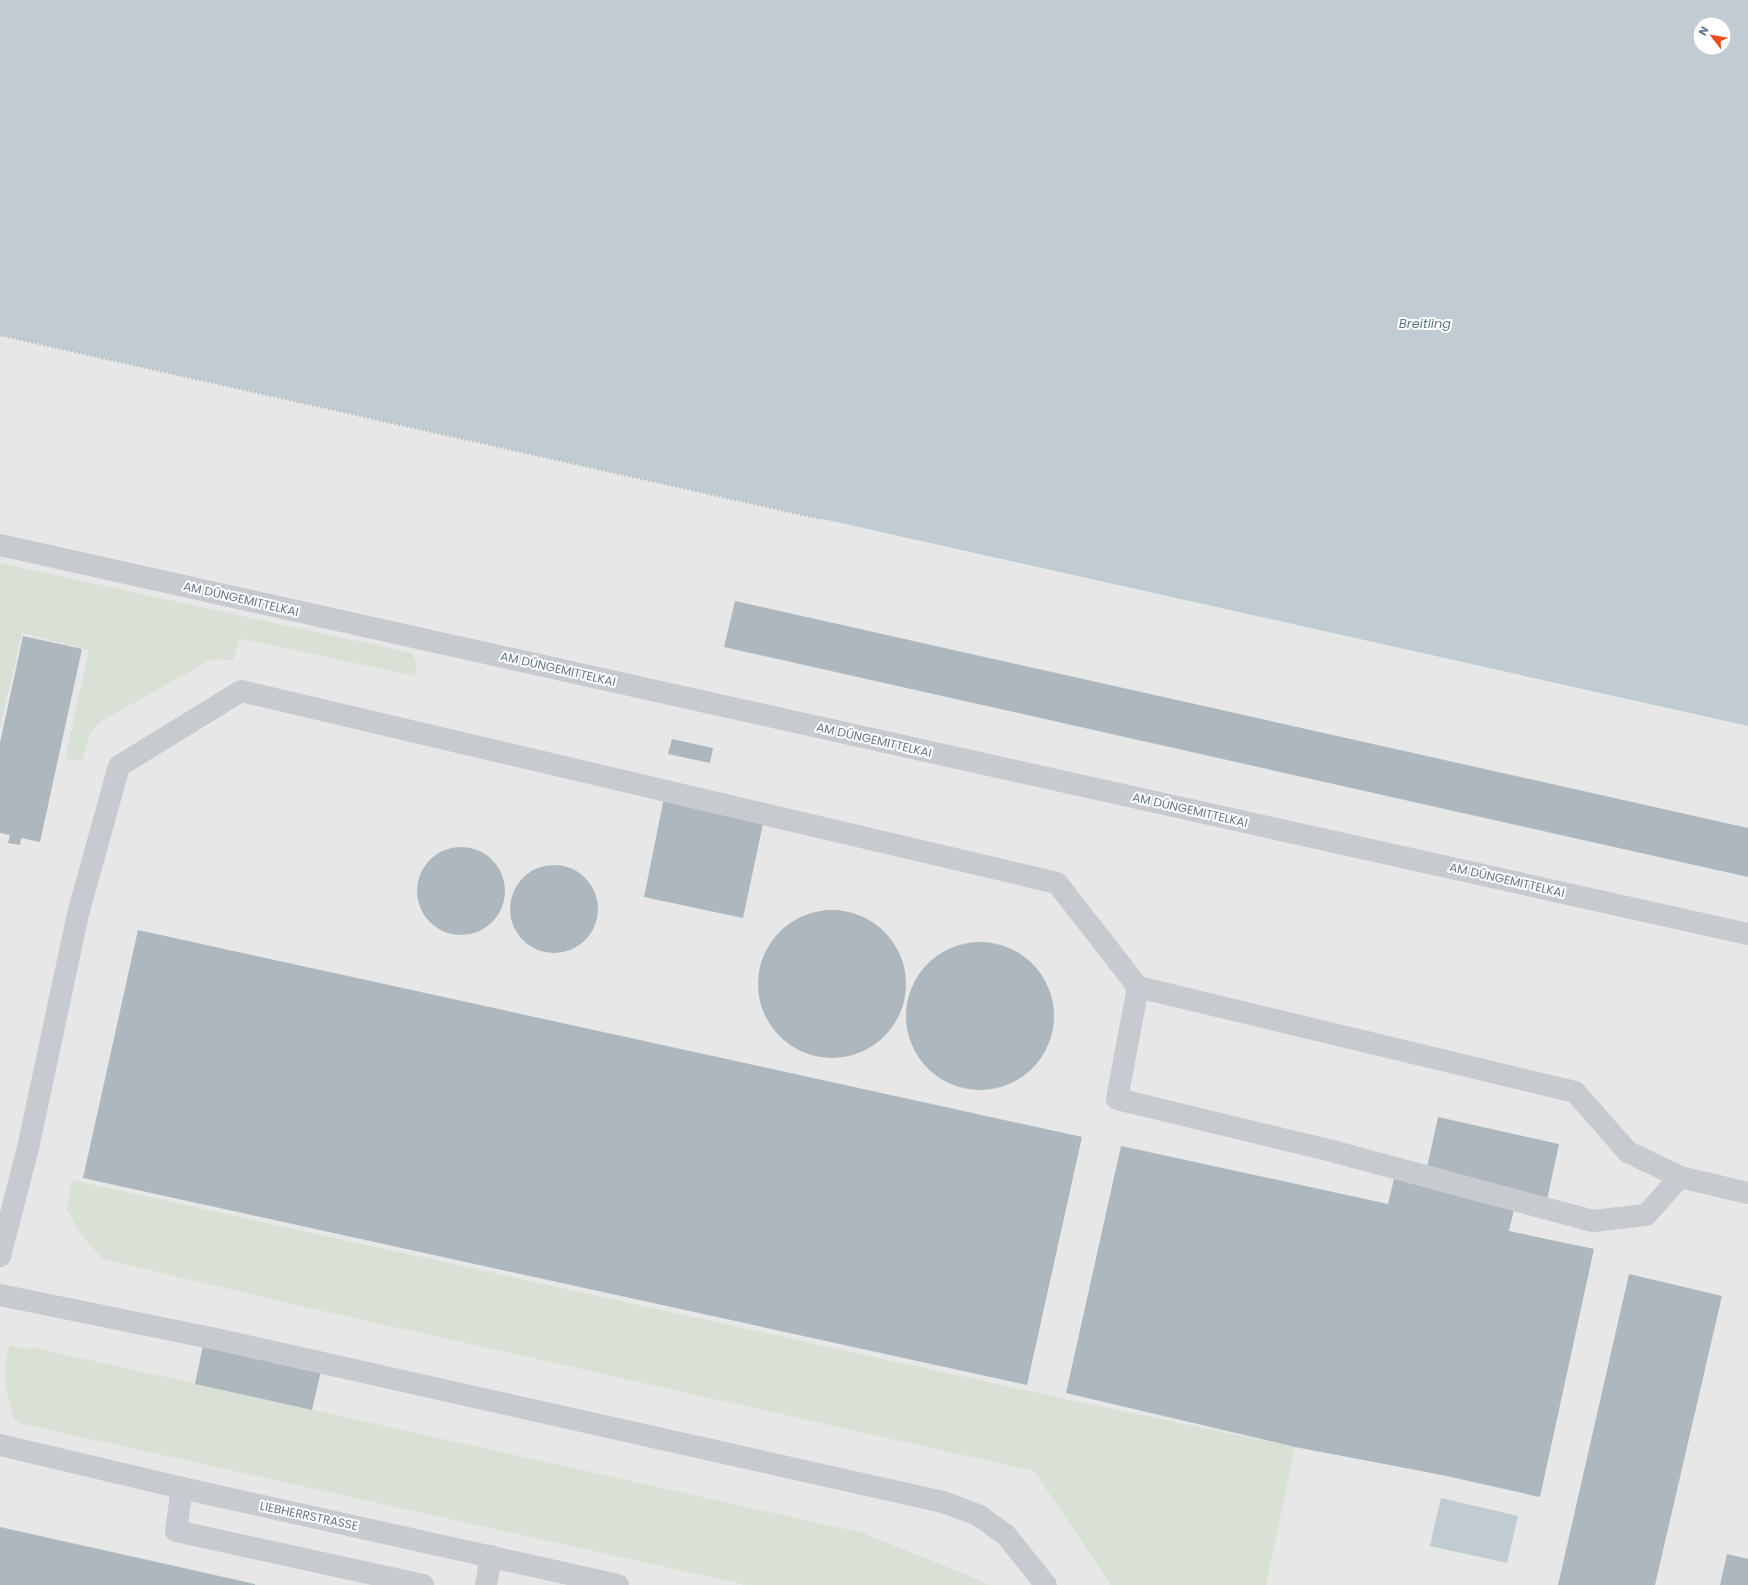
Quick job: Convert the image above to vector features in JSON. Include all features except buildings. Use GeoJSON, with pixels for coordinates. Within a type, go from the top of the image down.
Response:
{"type":"FeatureCollection","features":[{"type":"Feature","properties":{"kind":"street","name":"AM DÜNGEMITTELKAI"},"geometry":{"type":"LineString","coordinates":[[0,545],[1748,934]]}},
{"type":"Feature","properties":{"kind":"street"},"geometry":{"type":"LineString","coordinates":[[0,1256],[28,1148],[78,914],[119,766],[241,691],[1057,883],[1138,987],[1575,1092],[1628,1152],[1680,1177],[1748,1193]]}},
{"type":"Feature","properties":{"kind":"street"},"geometry":{"type":"LineString","coordinates":[[1138,987],[1117,1099],[1328,1150],[1593,1221],[1646,1215],[1680,1177]]}},
{"type":"Feature","properties":{"kind":"street"},"geometry":{"type":"LineString","coordinates":[[0,1295],[224,1340],[943,1502],[978,1515],[1006,1535],[1046,1585]]}},
{"type":"Feature","properties":{"kind":"street","name":"LIEBHERRSTRASSE"},"geometry":{"type":"LineString","coordinates":[[0,1445],[182,1488],[618,1585]]}},
{"type":"Feature","properties":{"kind":"street"},"geometry":{"type":"LineString","coordinates":[[182,1488],[176,1531],[423,1585]]}},
{"type":"Feature","properties":{"kind":"street"},"geometry":{"type":"LineString","coordinates":[[486,1585],[491,1556]]}},
{"type":"Feature","properties":{"kind":"path"},"geometry":{"type":"LineString","coordinates":[[0,335],[821,519]]}},
{"type":"Feature","properties":{"kind":"shaded area"},"geometry":{"type":"Polygon","coordinates":[[[0,335],[1748,726],[1748,1585],[0,1585],[0,335]]]}},
{"type":"Feature","properties":{"kind":"shaded area"},"geometry":{"type":"Polygon","coordinates":[[[0,563],[412,653],[417,664],[415,676],[243,639],[239,640],[233,660],[212,659],[100,722],[90,733],[82,761],[65,759],[89,650],[22,633],[0,728],[0,563]]]}},
{"type":"Feature","properties":{"kind":"shaded area"},"geometry":{"type":"Polygon","coordinates":[[[72,1180],[1065,1399],[1295,1447],[1266,1585],[1111,1585],[1034,1471],[292,1304],[103,1259],[80,1234],[67,1209],[72,1180]]]}},
{"type":"Feature","properties":{"kind":"shaded area"},"geometry":{"type":"Polygon","coordinates":[[[10,1345],[27,1349],[36,1348],[863,1533],[991,1585],[746,1585],[23,1424],[14,1419],[7,1392],[5,1372],[7,1354],[10,1345]]]}},
{"type":"Feature","properties":{"kind":"water","name":"Breitling"},"geometry":{"type":"Polygon","coordinates":[[[0,0],[1748,0],[1748,726],[0,335],[0,0]]]}},
{"type":"Feature","properties":{"kind":"water"},"geometry":{"type":"Polygon","coordinates":[[[1441,1498],[1518,1516],[1507,1563],[1430,1546],[1441,1498]]]}}]}
